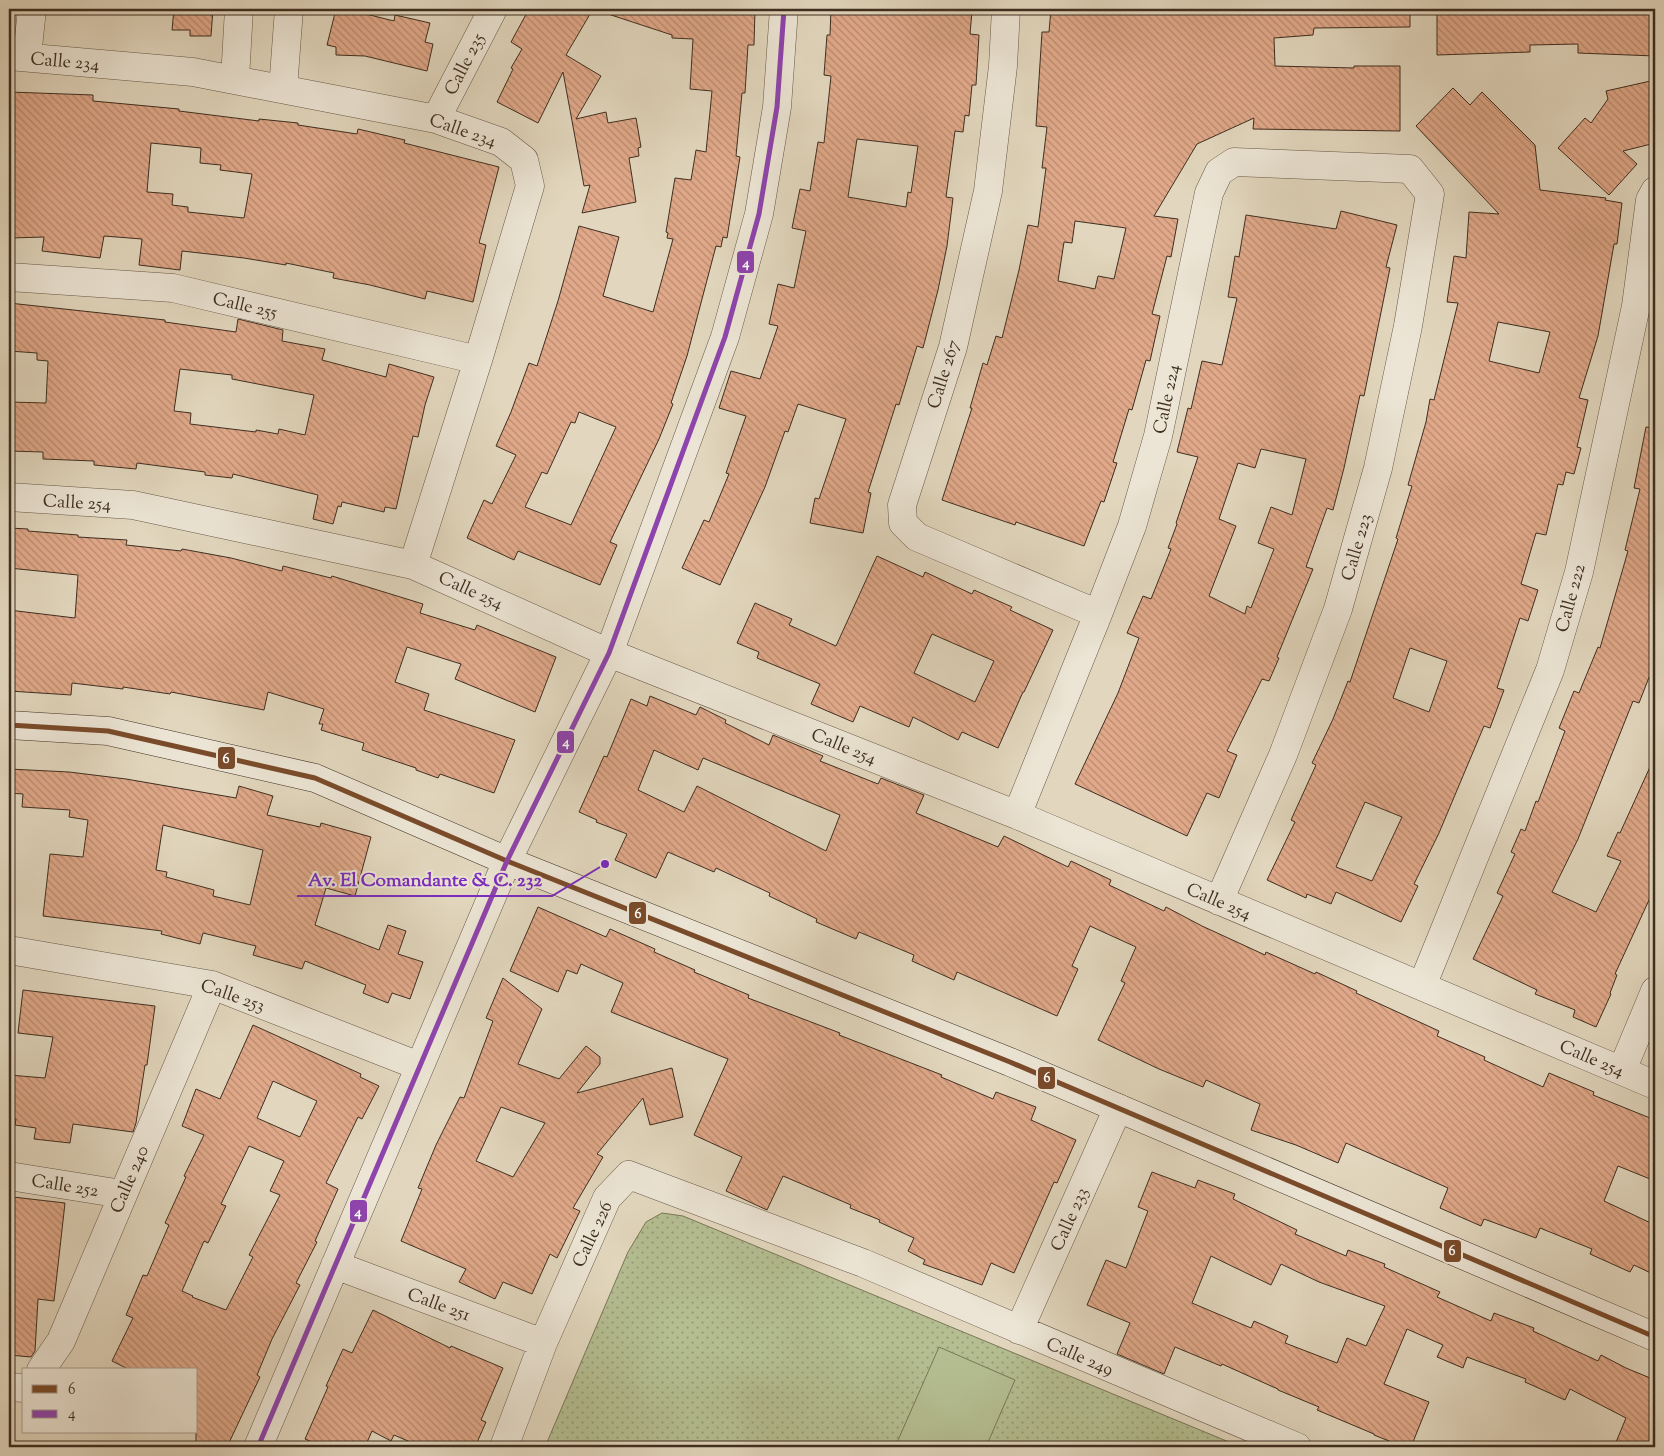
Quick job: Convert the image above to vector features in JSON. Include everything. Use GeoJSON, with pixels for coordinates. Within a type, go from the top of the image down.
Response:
{"type":"FeatureCollection","features":[{"type":"Feature","properties":{"kind":"street"},"geometry":{"type":"LineString","coordinates":[[18,57],[32,9]]}},
{"type":"Feature","properties":{"kind":"street"},"geometry":{"type":"LineString","coordinates":[[235,79],[239,9]]}},
{"type":"Feature","properties":{"kind":"street"},"geometry":{"type":"LineString","coordinates":[[283,89],[289,9]]}},
{"type":"Feature","properties":{"kind":"street","name":"Calle 235"},"geometry":{"type":"LineString","coordinates":[[436,118],[493,9]]}},
{"type":"Feature","properties":{"kind":"street"},"geometry":{"type":"LineString","coordinates":[[258,1447],[508,861],[609,652],[725,337],[759,214],[777,107],[784,9]]}},
{"type":"Feature","properties":{"kind":"street","name":"Calle 267"},"geometry":{"type":"LineString","coordinates":[[1006,9],[1003,66],[988,191],[953,346],[902,505],[903,523],[917,537],[1098,614]]}},
{"type":"Feature","properties":{"kind":"street","name":"Calle 234"},"geometry":{"type":"LineString","coordinates":[[18,57],[193,72],[436,118],[501,142],[524,160],[530,186],[478,360],[413,565]]}},
{"type":"Feature","properties":{"kind":"street","name":"Calle 224"},"geometry":{"type":"LineString","coordinates":[[1017,815],[1132,526],[1158,436],[1209,193],[1219,172],[1234,162],[1410,169],[1420,179]]}},
{"type":"Feature","properties":{"kind":"street","name":"Calle 223"},"geometry":{"type":"LineString","coordinates":[[1218,901],[1290,737],[1338,609],[1378,468],[1410,317],[1430,194],[1420,179]]}},
{"type":"Feature","properties":{"kind":"street","name":"Calle 222"},"geometry":{"type":"LineString","coordinates":[[1422,986],[1553,661],[1581,562],[1636,306],[1650,200],[1655,191]]}},
{"type":"Feature","properties":{"kind":"street","name":"Calle 255"},"geometry":{"type":"LineString","coordinates":[[9,277],[173,288],[478,360]]}},
{"type":"Feature","properties":{"kind":"street","name":"Calle 254"},"geometry":{"type":"LineString","coordinates":[[9,497],[134,505],[413,565],[609,652],[1017,815],[1655,1085]]}},
{"type":"Feature","properties":{"kind":"street"},"geometry":{"type":"LineString","coordinates":[[9,725],[108,732],[315,778],[508,861],[1010,1062],[1655,1337]]}},
{"type":"Feature","properties":{"kind":"street","name":"Calle 253"},"geometry":{"type":"LineString","coordinates":[[9,950],[212,985],[419,1066]]}},
{"type":"Feature","properties":{"kind":"street","name":"Calle 240"},"geometry":{"type":"LineString","coordinates":[[41,1368],[61,1341],[212,985]]}},
{"type":"Feature","properties":{"kind":"street"},"geometry":{"type":"LineString","coordinates":[[1622,1070],[1655,991]]}},
{"type":"Feature","properties":{"kind":"street","name":"Calle 233"},"geometry":{"type":"LineString","coordinates":[[1019,1330],[1118,1108]]}},
{"type":"Feature","properties":{"kind":"street","name":"Calle 226"},"geometry":{"type":"LineString","coordinates":[[504,1447],[543,1343],[607,1198],[629,1175],[863,1263]]}},
{"type":"Feature","properties":{"kind":"street","name":"Calle 252"},"geometry":{"type":"LineString","coordinates":[[9,1176],[122,1194]]}},
{"type":"Feature","properties":{"kind":"street","name":"Calle 249"},"geometry":{"type":"LineString","coordinates":[[863,1263],[1297,1447]]}},
{"type":"Feature","properties":{"kind":"street","name":"Calle 251"},"geometry":{"type":"LineString","coordinates":[[335,1265],[543,1343]]}},
{"type":"Feature","properties":{"kind":"street"},"geometry":{"type":"LineString","coordinates":[[9,1387],[22,1388]]}},
{"type":"Feature","properties":{"kind":"green space"},"geometry":{"type":"Polygon","coordinates":[[[662,1213],[683,1216],[1241,1447],[545,1447],[628,1252],[646,1222],[662,1213]]]}},
{"type":"Feature","properties":{"kind":"green space"},"geometry":{"type":"Polygon","coordinates":[[[939,1347],[1015,1380],[986,1447],[895,1447],[939,1347]]]}},
{"type":"Feature","properties":{"kind":"building"},"geometry":{"type":"Polygon","coordinates":[[[174,9],[213,9],[211,36],[190,36],[190,30],[172,30],[174,9]]]}},
{"type":"Feature","properties":{"kind":"building"},"geometry":{"type":"Polygon","coordinates":[[[336,9],[358,9],[358,12],[394,21],[395,15],[430,23],[425,42],[433,44],[427,71],[365,56],[336,55],[336,47],[327,45],[336,9]]]}},
{"type":"Feature","properties":{"kind":"building"},"geometry":{"type":"Polygon","coordinates":[[[529,9],[593,9],[566,55],[601,76],[576,119],[606,112],[608,123],[636,118],[641,147],[638,148],[639,156],[629,158],[636,202],[582,213],[590,185],[584,186],[563,72],[538,123],[497,102],[513,69],[511,68],[522,49],[511,42],[529,9]]]}},
{"type":"Feature","properties":{"kind":"building"},"geometry":{"type":"Polygon","coordinates":[[[606,9],[755,9],[754,45],[748,45],[745,93],[742,93],[736,156],[740,157],[727,238],[723,237],[721,247],[716,246],[687,356],[671,403],[673,404],[659,439],[610,542],[617,545],[600,585],[518,551],[514,560],[467,538],[484,500],[492,504],[516,455],[496,446],[529,363],[537,366],[579,226],[619,237],[603,296],[653,312],[673,239],[667,238],[668,233],[666,232],[675,178],[691,180],[696,150],[706,152],[712,91],[690,89],[693,39],[672,38],[672,35],[605,13],[606,9]],[[579,412],[575,423],[571,422],[547,474],[542,472],[525,507],[571,525],[616,427],[579,412]]]}},
{"type":"Feature","properties":{"kind":"building"},"geometry":{"type":"Polygon","coordinates":[[[831,9],[964,9],[964,11],[972,11],[970,34],[979,35],[976,85],[972,85],[969,116],[965,115],[963,132],[955,131],[946,197],[953,198],[947,246],[923,348],[917,346],[899,405],[896,404],[868,492],[871,493],[863,533],[810,523],[815,498],[819,499],[846,419],[798,404],[788,432],[785,431],[765,487],[720,585],[682,568],[704,520],[709,522],[729,474],[726,473],[746,416],[719,408],[731,371],[760,379],[778,326],[769,324],[778,284],[794,288],[806,231],[792,228],[800,189],[810,191],[818,142],[824,143],[831,76],[824,75],[827,35],[830,35],[831,9]],[[857,139],[848,197],[906,207],[908,192],[911,193],[918,146],[857,139]]]}},
{"type":"Feature","properties":{"kind":"building"},"geometry":{"type":"Polygon","coordinates":[[[1051,9],[1410,9],[1410,27],[1314,28],[1313,35],[1274,38],[1275,66],[1354,68],[1354,66],[1400,66],[1400,131],[1253,129],[1254,118],[1197,144],[1154,216],[1178,219],[1171,257],[1167,256],[1152,314],[1160,316],[1150,361],[1146,360],[1132,410],[1129,409],[1113,462],[1117,463],[1104,502],[1101,501],[1084,546],[1016,522],[1015,525],[942,500],[972,408],[970,408],[983,363],[987,365],[996,336],[1002,338],[1028,225],[1038,227],[1046,168],[1042,168],[1047,127],[1036,126],[1042,32],[1049,32],[1051,9]],[[1075,221],[1072,243],[1064,242],[1058,281],[1095,289],[1098,276],[1114,279],[1126,228],[1075,221]]]}},
{"type":"Feature","properties":{"kind":"building"},"geometry":{"type":"Polygon","coordinates":[[[1437,9],[1655,9],[1655,56],[1578,53],[1578,44],[1530,45],[1530,52],[1437,55],[1437,9]]]}},
{"type":"Feature","properties":{"kind":"building"},"geometry":{"type":"Polygon","coordinates":[[[1655,80],[1655,143],[1623,151],[1637,164],[1609,195],[1558,148],[1585,118],[1591,123],[1608,99],[1606,91],[1655,80]]]}},
{"type":"Feature","properties":{"kind":"building"},"geometry":{"type":"Polygon","coordinates":[[[1453,88],[1470,105],[1482,92],[1535,145],[1540,190],[1606,198],[1605,200],[1622,203],[1617,244],[1614,244],[1598,336],[1579,398],[1588,400],[1577,447],[1581,448],[1574,474],[1566,472],[1563,485],[1558,484],[1546,535],[1536,533],[1521,584],[1538,590],[1528,621],[1520,618],[1497,688],[1504,690],[1490,728],[1484,726],[1439,833],[1414,884],[1418,886],[1401,922],[1336,892],[1331,904],[1307,894],[1306,898],[1267,880],[1295,822],[1291,820],[1316,765],[1312,763],[1333,719],[1348,681],[1350,682],[1398,539],[1396,538],[1412,486],[1408,485],[1426,422],[1430,399],[1434,400],[1458,303],[1447,302],[1454,256],[1466,258],[1469,212],[1499,214],[1416,126],[1453,88]],[[1498,322],[1489,361],[1539,373],[1550,332],[1498,322]],[[1410,648],[1393,698],[1429,712],[1447,661],[1410,648]],[[1365,802],[1336,867],[1372,881],[1402,817],[1365,802]]]}},
{"type":"Feature","properties":{"kind":"building"},"geometry":{"type":"Polygon","coordinates":[[[9,92],[93,95],[93,101],[179,109],[179,111],[259,121],[259,119],[298,123],[298,125],[357,134],[358,129],[405,140],[404,143],[499,167],[479,243],[486,245],[473,302],[427,291],[425,299],[333,278],[334,273],[286,263],[286,265],[182,251],[180,270],[139,265],[142,239],[104,236],[100,258],[42,251],[44,237],[9,238],[9,92]],[[151,143],[147,192],[173,194],[172,205],[188,207],[188,212],[244,218],[252,174],[220,170],[221,165],[200,163],[201,148],[151,143]]]}},
{"type":"Feature","properties":{"kind":"building"},"geometry":{"type":"Polygon","coordinates":[[[1341,211],[1397,225],[1386,267],[1390,268],[1364,396],[1360,395],[1333,510],[1327,508],[1306,567],[1313,569],[1277,657],[1279,658],[1269,681],[1262,679],[1227,751],[1237,755],[1219,798],[1207,793],[1187,836],[1075,784],[1118,693],[1139,638],[1127,633],[1143,596],[1151,599],[1171,549],[1168,548],[1198,457],[1177,452],[1188,408],[1191,409],[1202,361],[1222,365],[1237,298],[1228,297],[1235,256],[1239,257],[1246,215],[1336,229],[1341,211]],[[1261,449],[1255,468],[1238,463],[1219,519],[1236,526],[1209,596],[1245,614],[1247,606],[1251,608],[1274,549],[1258,543],[1271,507],[1292,515],[1306,459],[1261,449]]]}},
{"type":"Feature","properties":{"kind":"building"},"geometry":{"type":"Polygon","coordinates":[[[9,303],[165,320],[165,322],[236,332],[238,319],[283,330],[282,341],[325,349],[322,360],[386,377],[389,364],[434,377],[418,437],[413,436],[396,509],[385,507],[384,512],[342,502],[341,507],[338,506],[333,524],[313,519],[318,495],[233,474],[232,478],[205,475],[205,472],[137,463],[136,469],[94,465],[94,461],[43,459],[43,452],[9,451],[9,402],[46,403],[48,361],[37,360],[37,353],[9,351],[9,303]],[[180,369],[174,411],[191,413],[190,424],[278,434],[279,429],[305,435],[314,395],[232,379],[232,375],[180,369]]]}},
{"type":"Feature","properties":{"kind":"building"},"geometry":{"type":"Polygon","coordinates":[[[1646,427],[1655,428],[1655,662],[1639,703],[1633,701],[1578,839],[1552,892],[1596,912],[1621,861],[1607,856],[1618,832],[1620,833],[1655,756],[1655,887],[1615,974],[1617,975],[1611,994],[1596,1027],[1573,1017],[1575,1010],[1535,994],[1537,990],[1473,959],[1503,896],[1497,893],[1515,854],[1511,852],[1521,829],[1525,831],[1536,801],[1538,802],[1565,731],[1559,728],[1574,691],[1579,693],[1598,647],[1600,648],[1628,551],[1625,550],[1640,489],[1634,488],[1646,427]]]}},
{"type":"Feature","properties":{"kind":"building"},"geometry":{"type":"Polygon","coordinates":[[[9,528],[78,535],[78,537],[127,540],[126,545],[181,551],[182,549],[231,558],[282,571],[283,566],[331,578],[332,576],[423,604],[420,613],[475,630],[477,625],[556,657],[535,712],[455,679],[461,664],[407,647],[395,682],[429,694],[424,710],[515,740],[494,793],[440,774],[438,778],[416,770],[416,768],[362,750],[364,743],[321,730],[323,724],[319,724],[324,709],[268,692],[264,710],[171,692],[170,694],[123,687],[123,689],[72,683],[71,695],[9,691],[9,610],[75,618],[78,575],[9,568],[9,528]]]}},
{"type":"Feature","properties":{"kind":"building"},"geometry":{"type":"Polygon","coordinates":[[[877,556],[923,577],[925,572],[972,594],[974,590],[1012,607],[1010,610],[1053,630],[998,748],[962,732],[958,740],[913,717],[909,727],[860,706],[853,722],[811,704],[820,684],[757,658],[759,652],[737,643],[755,603],[792,619],[789,625],[836,646],[877,556]],[[932,634],[914,673],[975,702],[994,661],[932,634]]]}},
{"type":"Feature","properties":{"kind":"building"},"geometry":{"type":"Polygon","coordinates":[[[650,696],[696,715],[700,707],[726,720],[725,723],[769,745],[773,735],[823,756],[820,761],[878,784],[881,778],[924,795],[916,813],[998,847],[1004,836],[1068,867],[1071,861],[1111,880],[1109,885],[1164,911],[1166,907],[1265,955],[1266,952],[1357,991],[1356,993],[1439,1031],[1437,1036],[1485,1057],[1484,1060],[1543,1087],[1549,1073],[1594,1092],[1593,1095],[1655,1120],[1655,1181],[1618,1166],[1604,1201],[1655,1225],[1655,1275],[1634,1265],[1630,1272],[1590,1254],[1592,1249],[1540,1228],[1536,1238],[1484,1219],[1481,1226],[1440,1208],[1448,1188],[1346,1143],[1338,1163],[1296,1145],[1251,1130],[1260,1104],[1206,1080],[1203,1087],[1159,1069],[1098,1040],[1125,983],[1121,981],[1136,947],[1090,926],[1072,966],[1078,969],[1057,1016],[957,972],[954,980],[912,961],[914,955],[859,932],[856,939],[816,922],[817,919],[769,896],[770,893],[716,868],[714,872],[668,852],[656,878],[615,860],[627,834],[596,822],[597,820],[579,812],[604,756],[607,757],[631,699],[647,706],[650,696]],[[654,750],[638,790],[684,812],[697,786],[826,851],[840,815],[703,758],[698,770],[654,750]]]}},
{"type":"Feature","properties":{"kind":"building"},"geometry":{"type":"Polygon","coordinates":[[[9,769],[69,772],[126,779],[236,798],[239,786],[273,796],[267,815],[320,827],[321,823],[371,837],[355,896],[326,888],[315,925],[379,950],[388,925],[406,931],[398,954],[423,962],[410,999],[392,993],[388,1003],[363,993],[366,985],[305,961],[302,969],[253,955],[256,946],[203,933],[200,944],[161,934],[162,931],[43,916],[50,854],[83,857],[88,820],[69,817],[70,810],[22,807],[23,794],[9,793],[9,769]],[[163,825],[156,870],[167,872],[166,877],[214,890],[213,896],[250,905],[263,850],[163,825]]]}},
{"type":"Feature","properties":{"kind":"building"},"geometry":{"type":"Polygon","coordinates":[[[538,907],[606,937],[610,929],[655,949],[654,952],[695,970],[694,972],[749,995],[748,998],[942,1075],[941,1077],[993,1099],[996,1092],[1036,1107],[1031,1120],[1076,1140],[1057,1183],[1054,1182],[1014,1273],[991,1263],[982,1285],[923,1264],[925,1260],[908,1251],[914,1238],[879,1222],[880,1220],[850,1208],[851,1205],[783,1176],[767,1210],[726,1191],[742,1157],[694,1135],[728,1059],[611,1012],[623,983],[581,964],[577,974],[567,970],[558,992],[510,971],[538,907]]]}},
{"type":"Feature","properties":{"kind":"building"},"geometry":{"type":"Polygon","coordinates":[[[503,978],[542,1009],[518,1064],[559,1079],[586,1046],[600,1057],[600,1064],[577,1093],[672,1068],[683,1117],[650,1125],[643,1098],[597,1154],[603,1157],[573,1208],[580,1211],[557,1258],[550,1254],[532,1294],[503,1282],[495,1299],[459,1282],[466,1269],[401,1241],[422,1189],[418,1188],[436,1145],[460,1097],[464,1098],[493,1021],[486,1018],[503,978]],[[501,1107],[476,1161],[513,1177],[545,1123],[501,1107]]]}},
{"type":"Feature","properties":{"kind":"building"},"geometry":{"type":"Polygon","coordinates":[[[23,990],[155,1006],[147,1065],[145,1065],[133,1132],[73,1124],[70,1143],[34,1139],[36,1128],[15,1125],[16,1119],[9,1118],[9,1075],[45,1078],[53,1037],[18,1033],[23,990]]]}},
{"type":"Feature","properties":{"kind":"building"},"geometry":{"type":"Polygon","coordinates":[[[253,1025],[361,1074],[360,1077],[379,1086],[362,1119],[358,1117],[326,1183],[338,1189],[315,1241],[317,1242],[296,1283],[300,1285],[272,1339],[257,1375],[260,1377],[227,1447],[196,1447],[196,1434],[198,1434],[198,1368],[126,1368],[112,1361],[133,1318],[126,1315],[143,1275],[147,1276],[169,1225],[165,1223],[186,1177],[184,1176],[204,1135],[182,1126],[196,1089],[220,1099],[253,1025]],[[273,1081],[257,1118],[300,1137],[317,1101],[273,1081]],[[249,1146],[221,1204],[226,1206],[208,1243],[204,1241],[182,1291],[192,1297],[226,1310],[253,1257],[249,1255],[280,1195],[270,1191],[284,1161],[249,1146]]]}},
{"type":"Feature","properties":{"kind":"building"},"geometry":{"type":"Polygon","coordinates":[[[1152,1172],[1195,1188],[1198,1180],[1235,1194],[1233,1199],[1297,1230],[1295,1234],[1346,1256],[1348,1250],[1385,1264],[1384,1267],[1440,1292],[1437,1297],[1491,1321],[1494,1313],[1534,1328],[1533,1331],[1598,1361],[1601,1355],[1655,1380],[1655,1447],[1614,1447],[1626,1418],[1570,1389],[1565,1400],[1525,1382],[1526,1379],[1467,1357],[1463,1368],[1437,1357],[1443,1345],[1407,1329],[1384,1384],[1429,1402],[1411,1447],[1404,1447],[1374,1435],[1317,1410],[1319,1407],[1222,1364],[1221,1366],[1175,1347],[1164,1374],[1117,1354],[1130,1323],[1087,1305],[1106,1260],[1126,1268],[1148,1211],[1138,1207],[1152,1172]],[[1211,1256],[1192,1303],[1251,1328],[1254,1321],[1288,1336],[1285,1343],[1337,1363],[1347,1338],[1366,1346],[1385,1306],[1319,1282],[1281,1264],[1271,1285],[1211,1256]]]}},
{"type":"Feature","properties":{"kind":"building"},"geometry":{"type":"Polygon","coordinates":[[[13,1197],[65,1203],[54,1301],[38,1299],[35,1351],[31,1357],[9,1355],[9,1228],[13,1197]]]}},
{"type":"Feature","properties":{"kind":"building"},"geometry":{"type":"Polygon","coordinates":[[[373,1310],[450,1348],[451,1346],[503,1368],[481,1420],[486,1422],[475,1447],[422,1447],[394,1435],[391,1441],[372,1431],[365,1447],[324,1447],[305,1439],[343,1349],[352,1353],[373,1310]]]}},
{"type":"Feature","properties":{"kind":"transit line","name":"4"},"geometry":{"type":"LineString","coordinates":[[258,1447],[507,861],[609,653],[725,337],[759,214],[777,107],[784,9]]}},
{"type":"Feature","properties":{"kind":"transit line","name":"6"},"geometry":{"type":"LineString","coordinates":[[9,725],[108,731],[315,778],[507,861],[1010,1062],[1655,1337]]}},
{"type":"Feature","properties":{"kind":"place","name":"Av. El Comandante & C. 232"},"geometry":{"type":"Point","coordinates":[605,864]}}]}
